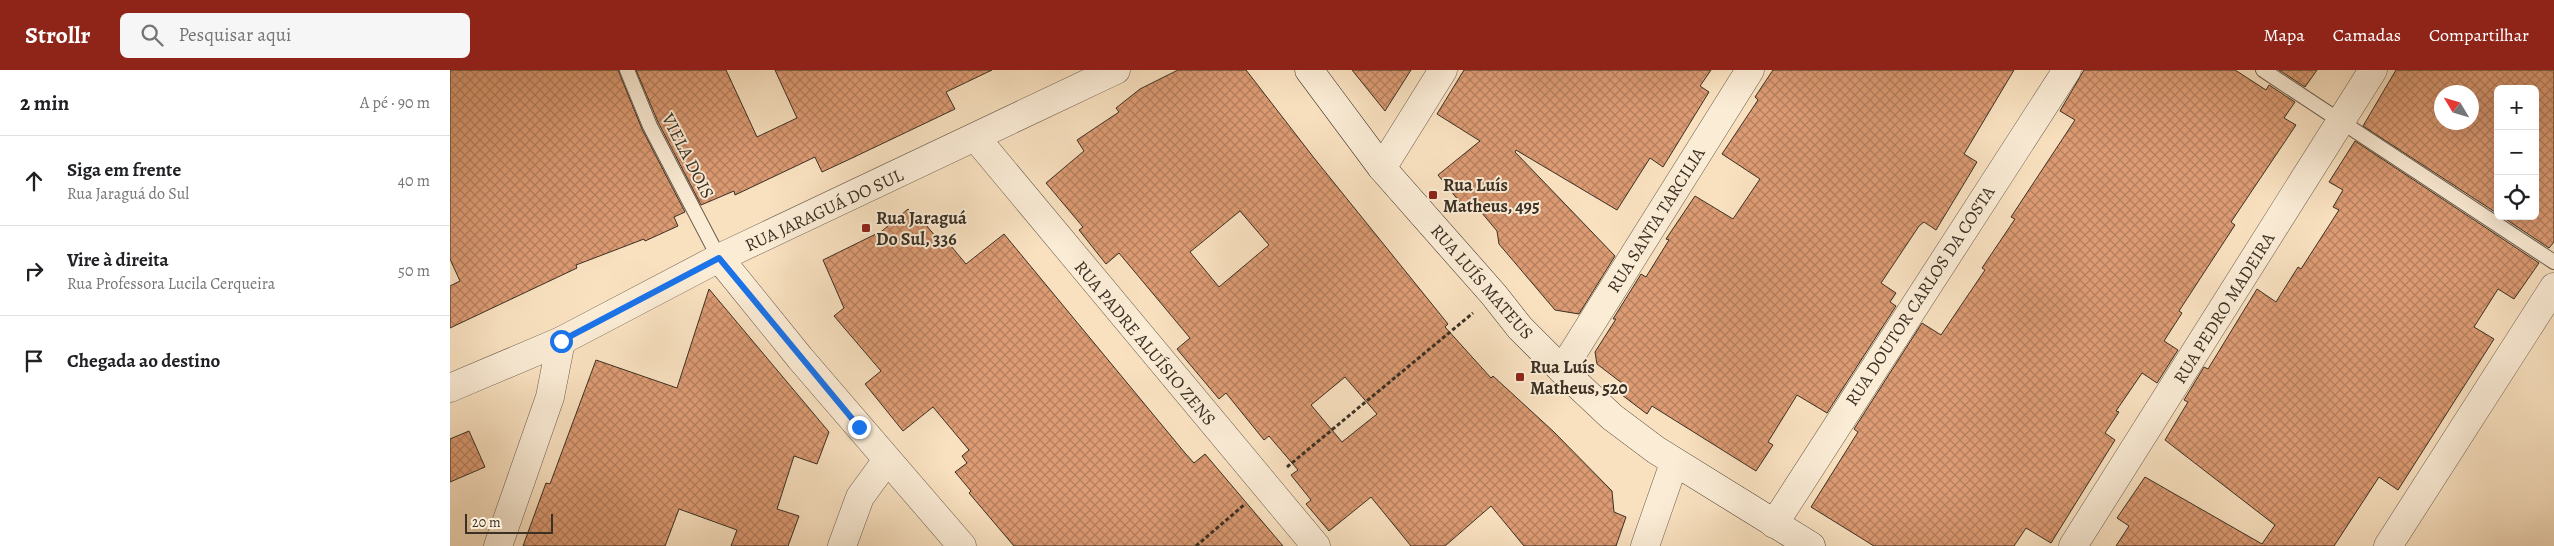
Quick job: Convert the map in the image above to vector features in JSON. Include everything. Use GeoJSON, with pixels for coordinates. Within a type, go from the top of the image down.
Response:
{"type":"FeatureCollection","features":[{"type":"Feature","properties":{"kind":"street","name":"RUA JARAGUÁ DO SUL"},"geometry":{"type":"LineString","coordinates":[[450,388],[561,341],[719,258],[976,138],[1116,70]]}},
{"type":"Feature","properties":{"kind":"street","name":"RUA LUÍS MATEUS"},"geometry":{"type":"LineString","coordinates":[[1309,70],[1382,168],[1494,295],[1520,328],[1562,370],[1612,416],[1674,462],[1811,546]]}},
{"type":"Feature","properties":{"kind":"street"},"geometry":{"type":"LineString","coordinates":[[1382,168],[1443,70]]}},
{"type":"Feature","properties":{"kind":"street","name":"RUA SANTA TARCILIA"},"geometry":{"type":"LineString","coordinates":[[1562,370],[1750,70]]}},
{"type":"Feature","properties":{"kind":"street","name":"RUA DOUTOR CARLOS DA COSTA"},"geometry":{"type":"LineString","coordinates":[[1774,524],[2067,70]]}},
{"type":"Feature","properties":{"kind":"street","name":"RUA PEDRO MADEIRA"},"geometry":{"type":"LineString","coordinates":[[2074,546],[2373,70]]}},
{"type":"Feature","properties":{"kind":"street","name":"RUA PADRE ALUÍSIO ZENS"},"geometry":{"type":"LineString","coordinates":[[976,138],[1264,487],[1316,546]]}},
{"type":"Feature","properties":{"kind":"street"},"geometry":{"type":"LineString","coordinates":[[719,258],[800,358],[962,546]]}},
{"type":"Feature","properties":{"kind":"street"},"geometry":{"type":"LineString","coordinates":[[2388,546],[2554,288]]}},
{"type":"Feature","properties":{"kind":"street"},"geometry":{"type":"LineString","coordinates":[[498,546],[550,397],[561,341]]}},
{"type":"Feature","properties":{"kind":"street"},"geometry":{"type":"LineString","coordinates":[[842,546],[860,497],[887,460]]}},
{"type":"Feature","properties":{"kind":"street"},"geometry":{"type":"LineString","coordinates":[[1645,546],[1674,462]]}},
{"type":"Feature","properties":{"kind":"lane","name":"VIELA DOIS"},"geometry":{"type":"LineString","coordinates":[[627,70],[650,126],[719,258]]}},
{"type":"Feature","properties":{"kind":"lane"},"geometry":{"type":"LineString","coordinates":[[2263,70],[2554,262]]}},
{"type":"Feature","properties":{"kind":"path"},"geometry":{"type":"LineString","coordinates":[[1196,546],[1494,295]]}},
{"type":"Feature","properties":{"kind":"building"},"geometry":{"type":"Polygon","coordinates":[[[450,70],[618,70],[642,129],[685,212],[674,217],[678,226],[645,241],[644,239],[576,265],[577,268],[450,328],[450,286],[460,281],[450,259],[450,70]]]}},
{"type":"Feature","properties":{"kind":"building"},"geometry":{"type":"Polygon","coordinates":[[[636,70],[726,70],[757,137],[797,118],[775,70],[992,70],[946,92],[955,109],[822,172],[815,157],[735,195],[734,191],[701,205],[658,122],[636,70]]]}},
{"type":"Feature","properties":{"kind":"building"},"geometry":{"type":"Polygon","coordinates":[[[1178,70],[1246,70],[1314,158],[1448,324],[1445,327],[1491,378],[1493,376],[1554,432],[1612,491],[1614,512],[1626,517],[1616,546],[1524,546],[1491,506],[1445,546],[1411,546],[1371,497],[1329,531],[1306,504],[1311,500],[1291,475],[1298,470],[1269,436],[1264,440],[1226,393],[1219,399],[1177,349],[1190,338],[1119,253],[1106,264],[1079,230],[1083,227],[1046,183],[1084,151],[1077,140],[1119,112],[1116,108],[1140,89],[1178,70]],[[1240,211],[1190,252],[1219,287],[1269,245],[1240,211]],[[1345,377],[1311,405],[1342,442],[1377,414],[1345,377]]]}},
{"type":"Feature","properties":{"kind":"building"},"geometry":{"type":"Polygon","coordinates":[[[1352,70],[1411,70],[1385,111],[1352,70]]]}},
{"type":"Feature","properties":{"kind":"building"},"geometry":{"type":"Polygon","coordinates":[[[1464,70],[1711,70],[1700,86],[1709,92],[1663,167],[1650,158],[1617,210],[1516,150],[1515,152],[1615,256],[1579,314],[1555,310],[1499,244],[1497,231],[1471,200],[1463,206],[1438,175],[1480,141],[1437,114],[1464,70]]]}},
{"type":"Feature","properties":{"kind":"building"},"geometry":{"type":"Polygon","coordinates":[[[1773,70],[2014,70],[1964,154],[1977,162],[1936,230],[1924,222],[1919,226],[1881,283],[1896,293],[1890,302],[1896,306],[1827,413],[1797,395],[1768,442],[1773,445],[1756,471],[1652,406],[1647,414],[1622,395],[1627,387],[1597,364],[1595,352],[1641,274],[1646,277],[1669,240],[1666,239],[1695,196],[1733,219],[1760,179],[1722,154],[1758,100],[1755,97],[1773,70]]]}},
{"type":"Feature","properties":{"kind":"building"},"geometry":{"type":"Polygon","coordinates":[[[2084,70],[2235,70],[2266,90],[2269,85],[2295,102],[2284,118],[2296,125],[2231,222],[2235,225],[2179,311],[2182,313],[2164,341],[2178,350],[2157,383],[2142,373],[2116,411],[2119,412],[2105,433],[2115,440],[2051,543],[2026,528],[2014,546],[1874,546],[1811,507],[1858,432],[1854,429],[1922,323],[1941,335],[1985,270],[1982,268],[2015,219],[2011,217],[2075,120],[2060,111],[2084,70]]]}},
{"type":"Feature","properties":{"kind":"building"},"geometry":{"type":"Polygon","coordinates":[[[2279,70],[2317,70],[2305,87],[2279,70]]]}},
{"type":"Feature","properties":{"kind":"building"},"geometry":{"type":"Polygon","coordinates":[[[2396,70],[2554,70],[2554,242],[2549,248],[2507,220],[2539,220],[2539,85],[2494,85],[2494,211],[2363,126],[2396,70]]]}},
{"type":"Feature","properties":{"kind":"building"},"geometry":{"type":"Polygon","coordinates":[[[2355,141],[2539,263],[2514,299],[2498,289],[2474,327],[2494,339],[2398,490],[2379,477],[2334,546],[2116,546],[2129,526],[2117,518],[2145,477],[2262,544],[2275,525],[2165,440],[2188,402],[2184,400],[2204,367],[2208,369],[2257,289],[2276,302],[2298,267],[2301,269],[2339,210],[2333,207],[2343,190],[2329,182],[2355,141]]]}},
{"type":"Feature","properties":{"kind":"building"},"geometry":{"type":"Polygon","coordinates":[[[908,209],[913,215],[916,213],[941,243],[945,239],[966,264],[1004,234],[1185,453],[1194,463],[1205,454],[1283,546],[1014,546],[969,493],[971,491],[955,472],[967,463],[962,456],[969,450],[933,407],[903,431],[865,384],[881,371],[834,316],[844,308],[823,260],[882,231],[908,209]]]}},
{"type":"Feature","properties":{"kind":"building"},"geometry":{"type":"Polygon","coordinates":[[[709,289],[829,432],[817,464],[794,456],[777,509],[799,516],[788,546],[731,546],[737,530],[679,509],[665,546],[523,546],[546,483],[550,484],[596,360],[677,388],[709,289]]]}},
{"type":"Feature","properties":{"kind":"building"},"geometry":{"type":"Polygon","coordinates":[[[469,431],[485,467],[450,482],[450,439],[469,431]]]}},
{"type":"Feature","properties":{"kind":"place","name":"Rua Luís Matheus, 495"},"geometry":{"type":"Point","coordinates":[1433,195]}},
{"type":"Feature","properties":{"kind":"place","name":"Rua Jaraguá Do Sul, 336"},"geometry":{"type":"Point","coordinates":[866,228]}},
{"type":"Feature","properties":{"kind":"place","name":"Rua Luís Matheus, 520"},"geometry":{"type":"Point","coordinates":[1520,377]}},
{"type":"Feature","properties":{"kind":"route"},"geometry":{"type":"LineString","coordinates":[[561,341],[719,258],[859,427]]}}]}
